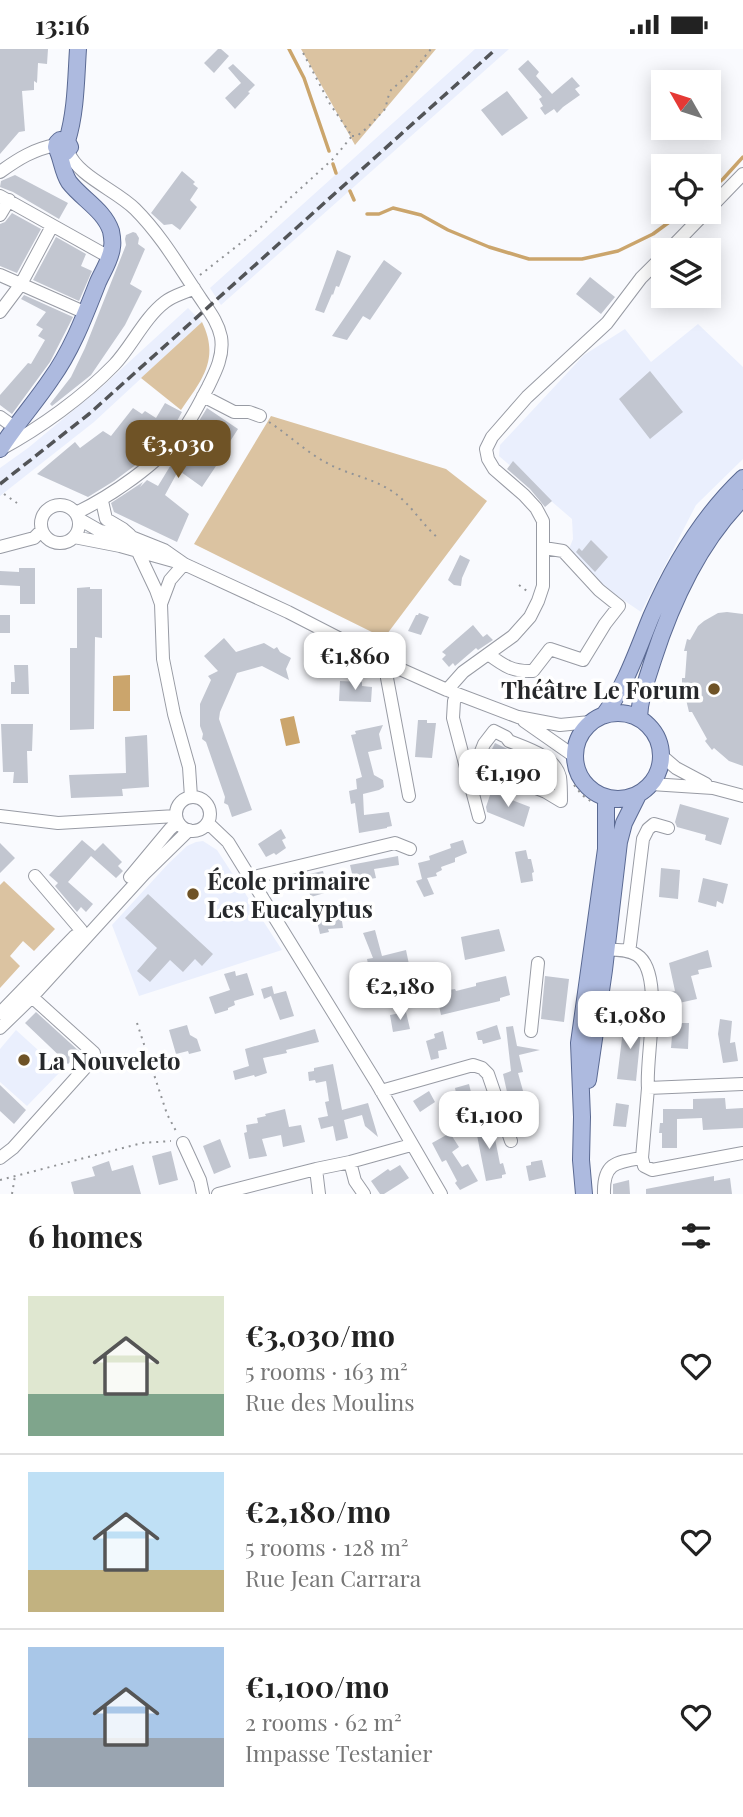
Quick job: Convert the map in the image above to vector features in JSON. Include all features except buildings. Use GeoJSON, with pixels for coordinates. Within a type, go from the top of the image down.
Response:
{"type":"FeatureCollection","features":[{"type":"Feature","properties":{"kind":"main road"},"geometry":{"type":"LineString","coordinates":[[0,449],[67,354],[113,247],[110,228],[69,181],[63,170],[62,146],[69,49]]}},
{"type":"Feature","properties":{"kind":"main road"},"geometry":{"type":"LineString","coordinates":[[62,146],[71,129],[78,49]]}},
{"type":"Feature","properties":{"kind":"main road"},"geometry":{"type":"LineString","coordinates":[[645,789],[622,799],[606,798],[596,793],[580,777],[576,767],[576,743],[582,732],[597,719],[620,691],[652,615],[689,543],[743,478]]}},
{"type":"Feature","properties":{"kind":"main road"},"geometry":{"type":"LineString","coordinates":[[639,717],[641,698],[660,637],[675,601],[691,568],[712,535],[730,510],[743,498]]}},
{"type":"Feature","properties":{"kind":"main road"},"geometry":{"type":"LineString","coordinates":[[583,1194],[579,1043],[624,823],[645,789],[657,776],[662,756],[653,730],[639,717],[616,712],[597,719]]}},
{"type":"Feature","properties":{"kind":"main road"},"geometry":{"type":"LineString","coordinates":[[599,949],[606,849],[606,798]]}},
{"type":"Feature","properties":{"kind":"street"},"geometry":{"type":"LineString","coordinates":[[0,172],[36,150],[62,146],[78,168],[132,207],[155,231],[215,320],[221,337],[222,353],[216,369],[183,431],[170,447],[102,501],[78,516]]}},
{"type":"Feature","properties":{"kind":"street"},"geometry":{"type":"LineString","coordinates":[[721,196],[743,174]]}},
{"type":"Feature","properties":{"kind":"street"},"geometry":{"type":"LineString","coordinates":[[0,215],[4,198],[109,257]]}},
{"type":"Feature","properties":{"kind":"street"},"geometry":{"type":"LineString","coordinates":[[680,238],[693,224]]}},
{"type":"Feature","properties":{"kind":"street"},"geometry":{"type":"LineString","coordinates":[[0,312],[21,284],[52,226]]}},
{"type":"Feature","properties":{"kind":"street"},"geometry":{"type":"LineString","coordinates":[[479,817],[453,717],[453,692],[463,672],[513,636],[530,617],[543,586],[544,548],[543,521],[536,508],[494,470],[486,449],[492,437],[527,397],[607,323],[651,269]]}},
{"type":"Feature","properties":{"kind":"street"},"geometry":{"type":"LineString","coordinates":[[0,275],[86,313]]}},
{"type":"Feature","properties":{"kind":"street"},"geometry":{"type":"LineString","coordinates":[[0,449],[76,399],[115,364],[163,303],[193,285]]}},
{"type":"Feature","properties":{"kind":"street"},"geometry":{"type":"LineString","coordinates":[[203,396],[234,412],[249,412],[260,416]]}},
{"type":"Feature","properties":{"kind":"street"},"geometry":{"type":"LineString","coordinates":[[0,417],[14,427]]}},
{"type":"Feature","properties":{"kind":"street"},"geometry":{"type":"LineString","coordinates":[[102,501],[106,519],[134,538]]}},
{"type":"Feature","properties":{"kind":"street"},"geometry":{"type":"LineString","coordinates":[[184,564],[164,550],[134,538],[100,531],[67,506],[55,505],[42,518],[42,530],[56,543],[74,537],[95,540],[184,564],[288,612],[391,665],[518,717],[560,725],[597,719]]}},
{"type":"Feature","properties":{"kind":"street"},"geometry":{"type":"LineString","coordinates":[[74,537],[79,526],[78,516]]}},
{"type":"Feature","properties":{"kind":"street"},"geometry":{"type":"LineString","coordinates":[[0,547],[34,538],[42,530]]}},
{"type":"Feature","properties":{"kind":"street"},"geometry":{"type":"LineString","coordinates":[[488,654],[517,672],[533,671],[550,649],[583,660],[619,606],[599,590],[563,551],[544,548]]}},
{"type":"Feature","properties":{"kind":"street"},"geometry":{"type":"LineString","coordinates":[[138,552],[161,604],[163,659],[174,714],[189,767],[191,797]]}},
{"type":"Feature","properties":{"kind":"street"},"geometry":{"type":"LineString","coordinates":[[161,604],[170,580],[184,564]]}},
{"type":"Feature","properties":{"kind":"street"},"geometry":{"type":"LineString","coordinates":[[391,665],[387,678],[409,796]]}},
{"type":"Feature","properties":{"kind":"street"},"geometry":{"type":"LineString","coordinates":[[518,717],[574,756]]}},
{"type":"Feature","properties":{"kind":"street"},"geometry":{"type":"LineString","coordinates":[[494,731],[509,741],[553,764],[559,775],[561,801],[546,792],[476,764],[484,744],[494,731]]}},
{"type":"Feature","properties":{"kind":"street"},"geometry":{"type":"LineString","coordinates":[[662,756],[676,768],[713,788],[743,796]]}},
{"type":"Feature","properties":{"kind":"street"},"geometry":{"type":"LineString","coordinates":[[645,789],[713,788]]}},
{"type":"Feature","properties":{"kind":"street"},"geometry":{"type":"LineString","coordinates":[[0,816],[58,823],[151,816],[181,823],[196,831],[208,823],[210,809],[207,803],[197,797],[191,797],[180,803],[177,809],[181,823]]}},
{"type":"Feature","properties":{"kind":"street"},"geometry":{"type":"LineString","coordinates":[[151,816],[161,840]]}},
{"type":"Feature","properties":{"kind":"street"},"geometry":{"type":"LineString","coordinates":[[0,1013],[138,869],[161,840],[181,823]]}},
{"type":"Feature","properties":{"kind":"street"},"geometry":{"type":"LineString","coordinates":[[0,1028],[32,997],[144,874],[181,823]]}},
{"type":"Feature","properties":{"kind":"street"},"geometry":{"type":"LineString","coordinates":[[208,823],[228,842],[441,1194]]}},
{"type":"Feature","properties":{"kind":"street"},"geometry":{"type":"LineString","coordinates":[[628,951],[643,839],[654,824],[668,828]]}},
{"type":"Feature","properties":{"kind":"street"},"geometry":{"type":"LineString","coordinates":[[250,878],[395,843],[410,849]]}},
{"type":"Feature","properties":{"kind":"street"},"geometry":{"type":"LineString","coordinates":[[35,876],[81,930]]}},
{"type":"Feature","properties":{"kind":"street"},"geometry":{"type":"LineString","coordinates":[[599,949],[628,951],[639,956],[646,965],[652,990],[643,1162]]}},
{"type":"Feature","properties":{"kind":"street"},"geometry":{"type":"LineString","coordinates":[[531,1031],[538,963]]}},
{"type":"Feature","properties":{"kind":"street"},"geometry":{"type":"LineString","coordinates":[[0,1158],[13,1148],[93,1059],[94,1053],[32,997]]}},
{"type":"Feature","properties":{"kind":"street"},"geometry":{"type":"LineString","coordinates":[[381,1091],[473,1065],[482,1067],[488,1074],[511,1142]]}},
{"type":"Feature","properties":{"kind":"street"},"geometry":{"type":"LineString","coordinates":[[648,1088],[743,1084]]}},
{"type":"Feature","properties":{"kind":"street"},"geometry":{"type":"LineString","coordinates":[[183,1143],[203,1194]]}},
{"type":"Feature","properties":{"kind":"street"},"geometry":{"type":"LineString","coordinates":[[218,1194],[411,1145]]}},
{"type":"Feature","properties":{"kind":"street"},"geometry":{"type":"LineString","coordinates":[[604,1194],[606,1173],[619,1161],[643,1162],[652,1170],[743,1153]]}},
{"type":"Feature","properties":{"kind":"street"},"geometry":{"type":"LineString","coordinates":[[350,1162],[355,1181],[363,1194]]}},
{"type":"Feature","properties":{"kind":"street"},"geometry":{"type":"LineString","coordinates":[[316,1169],[319,1194]]}},
{"type":"Feature","properties":{"kind":"path"},"geometry":{"type":"LineString","coordinates":[[301,49],[330,104],[352,136]]}},
{"type":"Feature","properties":{"kind":"path"},"geometry":{"type":"LineString","coordinates":[[193,285],[260,228],[334,157],[352,136],[357,136],[367,128],[386,109],[391,90],[413,71],[430,49]]}},
{"type":"Feature","properties":{"kind":"path"},"geometry":{"type":"LineString","coordinates":[[260,416],[329,465],[372,479],[396,494],[437,537]]}},
{"type":"Feature","properties":{"kind":"path"},"geometry":{"type":"LineString","coordinates":[[4,494],[17,503]]}},
{"type":"Feature","properties":{"kind":"path"},"geometry":{"type":"LineString","coordinates":[[137,1023],[167,1114],[183,1143]]}},
{"type":"Feature","properties":{"kind":"path"},"geometry":{"type":"LineString","coordinates":[[0,1180],[142,1143],[165,1140],[183,1143]]}},
{"type":"Feature","properties":{"kind":"path"},"geometry":{"type":"LineString","coordinates":[[12,1194],[15,1175]]}},
{"type":"Feature","properties":{"kind":"shaded area"},"geometry":{"type":"Polygon","coordinates":[[[301,49],[436,49],[355,145],[301,49]]]}},
{"type":"Feature","properties":{"kind":"shaded area"},"geometry":{"type":"Polygon","coordinates":[[[475,49],[509,49],[221,305],[210,288],[475,49]]]}},
{"type":"Feature","properties":{"kind":"shaded area"},"geometry":{"type":"Polygon","coordinates":[[[188,308],[202,322],[94,422],[0,496],[0,468],[104,385],[188,308]]]}},
{"type":"Feature","properties":{"kind":"shaded area"},"geometry":{"type":"Polygon","coordinates":[[[202,322],[207,335],[209,358],[202,379],[181,410],[141,378],[202,322]]]}},
{"type":"Feature","properties":{"kind":"shaded area"},"geometry":{"type":"Polygon","coordinates":[[[698,324],[743,367],[743,459],[696,505],[641,612],[597,582],[569,549],[573,539],[572,519],[499,456],[500,445],[584,355],[625,329],[651,362],[698,324]]]}},
{"type":"Feature","properties":{"kind":"shaded area"},"geometry":{"type":"Polygon","coordinates":[[[271,416],[446,469],[487,501],[384,638],[194,544],[271,416]]]}},
{"type":"Feature","properties":{"kind":"shaded area"},"geometry":{"type":"Polygon","coordinates":[[[130,675],[130,711],[113,711],[113,676],[130,675]]]}},
{"type":"Feature","properties":{"kind":"shaded area"},"geometry":{"type":"Polygon","coordinates":[[[294,716],[300,743],[286,746],[280,719],[294,716]]]}},
{"type":"Feature","properties":{"kind":"shaded area","name":"École primaire Les Eucalyptus"},"geometry":{"type":"Polygon","coordinates":[[[203,841],[217,850],[282,950],[139,996],[112,925],[187,846],[203,841]]]}},
{"type":"Feature","properties":{"kind":"shaded area"},"geometry":{"type":"Polygon","coordinates":[[[4,881],[55,929],[34,951],[23,941],[10,956],[20,966],[0,988],[0,885],[4,881]]]}},
{"type":"Feature","properties":{"kind":"shaded area","name":"La Nouveleto"},"geometry":{"type":"Polygon","coordinates":[[[16,1030],[61,1071],[27,1106],[0,1082],[0,1049],[16,1030]]]}},
{"type":"Feature","properties":{"kind":"waterway"},"geometry":{"type":"LineString","coordinates":[[289,49],[304,78],[329,151]]}},
{"type":"Feature","properties":{"kind":"waterway"},"geometry":{"type":"LineString","coordinates":[[721,181],[743,157]]}},
{"type":"Feature","properties":{"kind":"waterway"},"geometry":{"type":"LineString","coordinates":[[333,164],[336,173]]}},
{"type":"Feature","properties":{"kind":"waterway"},"geometry":{"type":"LineString","coordinates":[[350,191],[354,200]]}},
{"type":"Feature","properties":{"kind":"waterway"},"geometry":{"type":"LineString","coordinates":[[367,214],[379,214],[393,208],[421,215],[489,247],[529,259],[582,259],[618,251],[653,234],[667,224]]}},
{"type":"Feature","properties":{"kind":"railway"},"geometry":{"type":"LineString","coordinates":[[0,484],[89,414],[496,49]]}},
{"type":"Feature","properties":{"kind":"place","name":"Théâtre Le Forum"},"geometry":{"type":"Point","coordinates":[714,689]}},
{"type":"Feature","properties":{"kind":"place","name":"École primaire Les Eucalyptus"},"geometry":{"type":"Point","coordinates":[193,894]}},
{"type":"Feature","properties":{"kind":"place","name":"La Nouveleto"},"geometry":{"type":"Point","coordinates":[24,1060]}}]}
